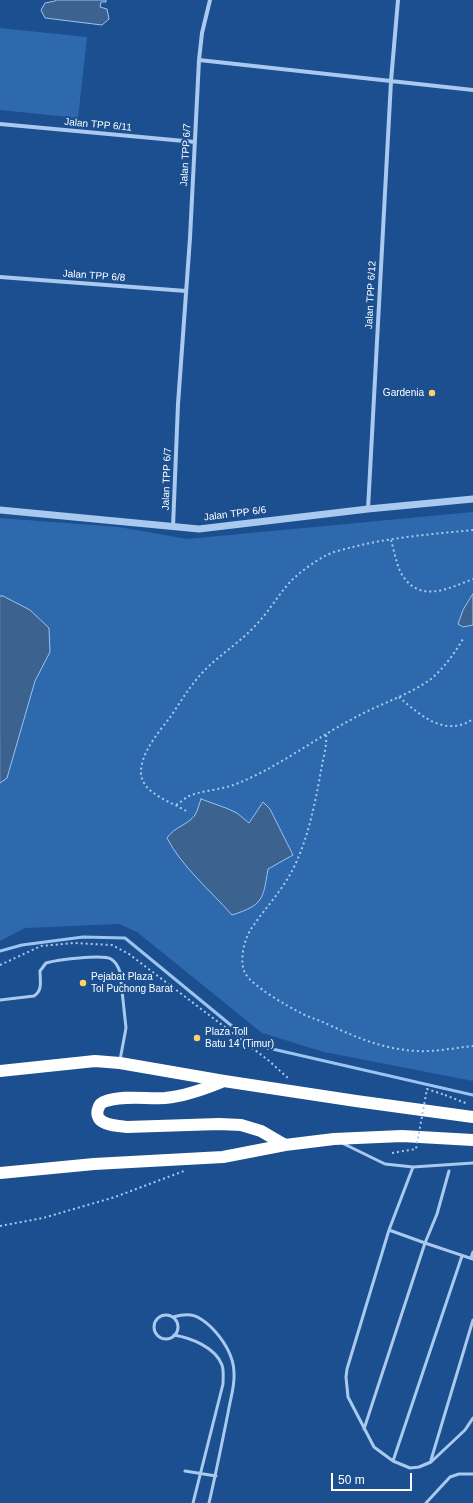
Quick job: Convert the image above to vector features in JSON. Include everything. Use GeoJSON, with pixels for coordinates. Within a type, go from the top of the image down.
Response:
{"type":"FeatureCollection","features":[{"type":"Feature","properties":{"kind":"highway"},"geometry":{"type":"LineString","coordinates":[[0,1071],[95,1061],[120,1063],[305,1093],[472,1111]]}},
{"type":"Feature","properties":{"kind":"highway"},"geometry":{"type":"LineString","coordinates":[[224,1081],[183,1095],[165,1098],[117,1099],[105,1101],[99,1106],[97,1112],[98,1118],[112,1125],[127,1127],[219,1124],[248,1126],[261,1131],[285,1145]]}},
{"type":"Feature","properties":{"kind":"highway"},"geometry":{"type":"LineString","coordinates":[[0,1173],[94,1164],[223,1157],[285,1145],[334,1139],[402,1136],[473,1140]]}},
{"type":"Feature","properties":{"kind":"street","name":"Jalan TPP 6/7"},"geometry":{"type":"LineString","coordinates":[[173,527],[178,404],[199,60],[202,33],[210,0]]}},
{"type":"Feature","properties":{"kind":"street","name":"Jalan TPP 6/12"},"geometry":{"type":"LineString","coordinates":[[368,509],[391,82],[398,0]]}},
{"type":"Feature","properties":{"kind":"street"},"geometry":{"type":"LineString","coordinates":[[199,60],[473,90]]}},
{"type":"Feature","properties":{"kind":"street","name":"Jalan TPP 6/11"},"geometry":{"type":"LineString","coordinates":[[0,124],[195,142]]}},
{"type":"Feature","properties":{"kind":"street","name":"Jalan TPP 6/8"},"geometry":{"type":"LineString","coordinates":[[0,277],[186,291]]}},
{"type":"Feature","properties":{"kind":"street","name":"Jalan TPP 6/6"},"geometry":{"type":"LineString","coordinates":[[0,510],[199,529],[368,509],[473,499]]}},
{"type":"Feature","properties":{"kind":"lane"},"geometry":{"type":"LineString","coordinates":[[0,1000],[34,996],[39,993],[41,988],[40,971],[46,963],[102,956],[111,959],[116,962],[120,972],[126,1028],[120,1063]]}},
{"type":"Feature","properties":{"kind":"lane"},"geometry":{"type":"LineString","coordinates":[[334,1139],[385,1164],[413,1167],[473,1163]]}},
{"type":"Feature","properties":{"kind":"lane"},"geometry":{"type":"LineString","coordinates":[[413,1167],[389,1230],[346,1377],[348,1397],[374,1447],[393,1461],[410,1468],[419,1467],[431,1462],[465,1430],[473,1418]]}},
{"type":"Feature","properties":{"kind":"lane"},"geometry":{"type":"LineString","coordinates":[[364,1429],[425,1243],[437,1214],[449,1171]]}},
{"type":"Feature","properties":{"kind":"lane"},"geometry":{"type":"LineString","coordinates":[[389,1230],[472,1259],[473,1252]]}},
{"type":"Feature","properties":{"kind":"lane"},"geometry":{"type":"LineString","coordinates":[[393,1461],[462,1256]]}},
{"type":"Feature","properties":{"kind":"lane"},"geometry":{"type":"LineString","coordinates":[[173,1317],[176,1320],[178,1328],[174,1335],[164,1338],[157,1334],[154,1327],[156,1320],[162,1315],[173,1317],[184,1314],[195,1315],[215,1331],[225,1345],[232,1359],[234,1374],[233,1384],[216,1476],[209,1503]]}},
{"type":"Feature","properties":{"kind":"lane"},"geometry":{"type":"LineString","coordinates":[[431,1462],[473,1320]]}},
{"type":"Feature","properties":{"kind":"lane"},"geometry":{"type":"LineString","coordinates":[[174,1335],[197,1342],[214,1352],[222,1364],[223,1384],[193,1503]]}},
{"type":"Feature","properties":{"kind":"lane"},"geometry":{"type":"LineString","coordinates":[[185,1470],[216,1476]]}},
{"type":"Feature","properties":{"kind":"lane"},"geometry":{"type":"LineString","coordinates":[[426,1503],[450,1477],[459,1474],[473,1474]]}},
{"type":"Feature","properties":{"kind":"path"},"geometry":{"type":"LineString","coordinates":[[186,811],[154,794],[145,784],[141,775],[142,763],[154,737],[194,682],[209,666],[250,632],[263,618],[293,579],[312,564],[329,554],[364,544],[390,539],[473,530]]}},
{"type":"Feature","properties":{"kind":"path"},"geometry":{"type":"LineString","coordinates":[[390,539],[401,572],[408,583],[419,591],[431,593],[473,579]]}},
{"type":"Feature","properties":{"kind":"path"},"geometry":{"type":"LineString","coordinates":[[176,805],[188,797],[236,784],[289,757],[358,716],[399,697],[430,679],[455,653],[463,639]]}},
{"type":"Feature","properties":{"kind":"path"},"geometry":{"type":"LineString","coordinates":[[399,697],[424,717],[438,725],[448,726],[465,724],[473,719]]}},
{"type":"Feature","properties":{"kind":"path"},"geometry":{"type":"LineString","coordinates":[[326,735],[324,758],[301,852],[284,884],[250,930],[245,944],[242,960],[245,973],[255,984],[290,1008],[381,1046],[416,1051],[473,1046]]}},
{"type":"Feature","properties":{"kind":"path"},"geometry":{"type":"LineString","coordinates":[[0,965],[41,946],[74,943],[112,944],[130,954],[268,1060],[305,1093]]}},
{"type":"Feature","properties":{"kind":"path"},"geometry":{"type":"LineString","coordinates":[[392,1153],[416,1149],[427,1089],[445,1095],[472,1111]]}},
{"type":"Feature","properties":{"kind":"path"},"geometry":{"type":"LineString","coordinates":[[0,1226],[43,1218],[115,1197],[187,1170]]}},
{"type":"Feature","properties":{"kind":"shaded area"},"geometry":{"type":"Polygon","coordinates":[[[56,0],[106,0],[106,2],[101,2],[100,7],[107,9],[109,19],[102,25],[45,18],[41,10],[45,3],[56,0]]]}},
{"type":"Feature","properties":{"kind":"shaded area"},"geometry":{"type":"Polygon","coordinates":[[[0,28],[87,37],[78,118],[0,110],[0,28]]]}},
{"type":"Feature","properties":{"kind":"shaded area"},"geometry":{"type":"Polygon","coordinates":[[[473,512],[473,594],[468,601],[458,624],[463,627],[473,625],[473,1081],[324,1052],[262,1033],[137,932],[119,924],[25,928],[0,941],[0,783],[7,777],[35,681],[50,652],[3,596],[0,596],[0,518],[119,527],[187,539],[473,512]],[[201,799],[195,815],[189,821],[173,831],[167,838],[172,847],[232,915],[266,885],[268,869],[293,854],[270,809],[263,802],[249,823],[237,813],[201,799]]]}},
{"type":"Feature","properties":{"kind":"shaded area"},"geometry":{"type":"Polygon","coordinates":[[[473,594],[473,625],[463,627],[458,624],[463,610],[473,594]]]}},
{"type":"Feature","properties":{"kind":"shaded area"},"geometry":{"type":"Polygon","coordinates":[[[0,596],[3,596],[30,610],[49,628],[50,652],[35,681],[7,778],[0,783],[0,596]]]}},
{"type":"Feature","properties":{"kind":"shaded area"},"geometry":{"type":"Polygon","coordinates":[[[201,799],[237,813],[249,823],[263,802],[270,809],[293,855],[268,869],[263,895],[256,904],[232,915],[188,869],[173,849],[167,838],[173,831],[189,821],[195,815],[201,799]]]}},
{"type":"Feature","properties":{"kind":"waterway"},"geometry":{"type":"LineString","coordinates":[[0,951],[22,945],[83,937],[125,938],[255,1045],[473,1095]]}},
{"type":"Feature","properties":{"kind":"place","name":"Gardenia"},"geometry":{"type":"Point","coordinates":[432,393]}},
{"type":"Feature","properties":{"kind":"place","name":"Pejabat Plaza Tol Puchong Barat"},"geometry":{"type":"Point","coordinates":[83,983]}},
{"type":"Feature","properties":{"kind":"place","name":"Plaza Toll Batu 14 (Timur)"},"geometry":{"type":"Point","coordinates":[197,1038]}}]}
